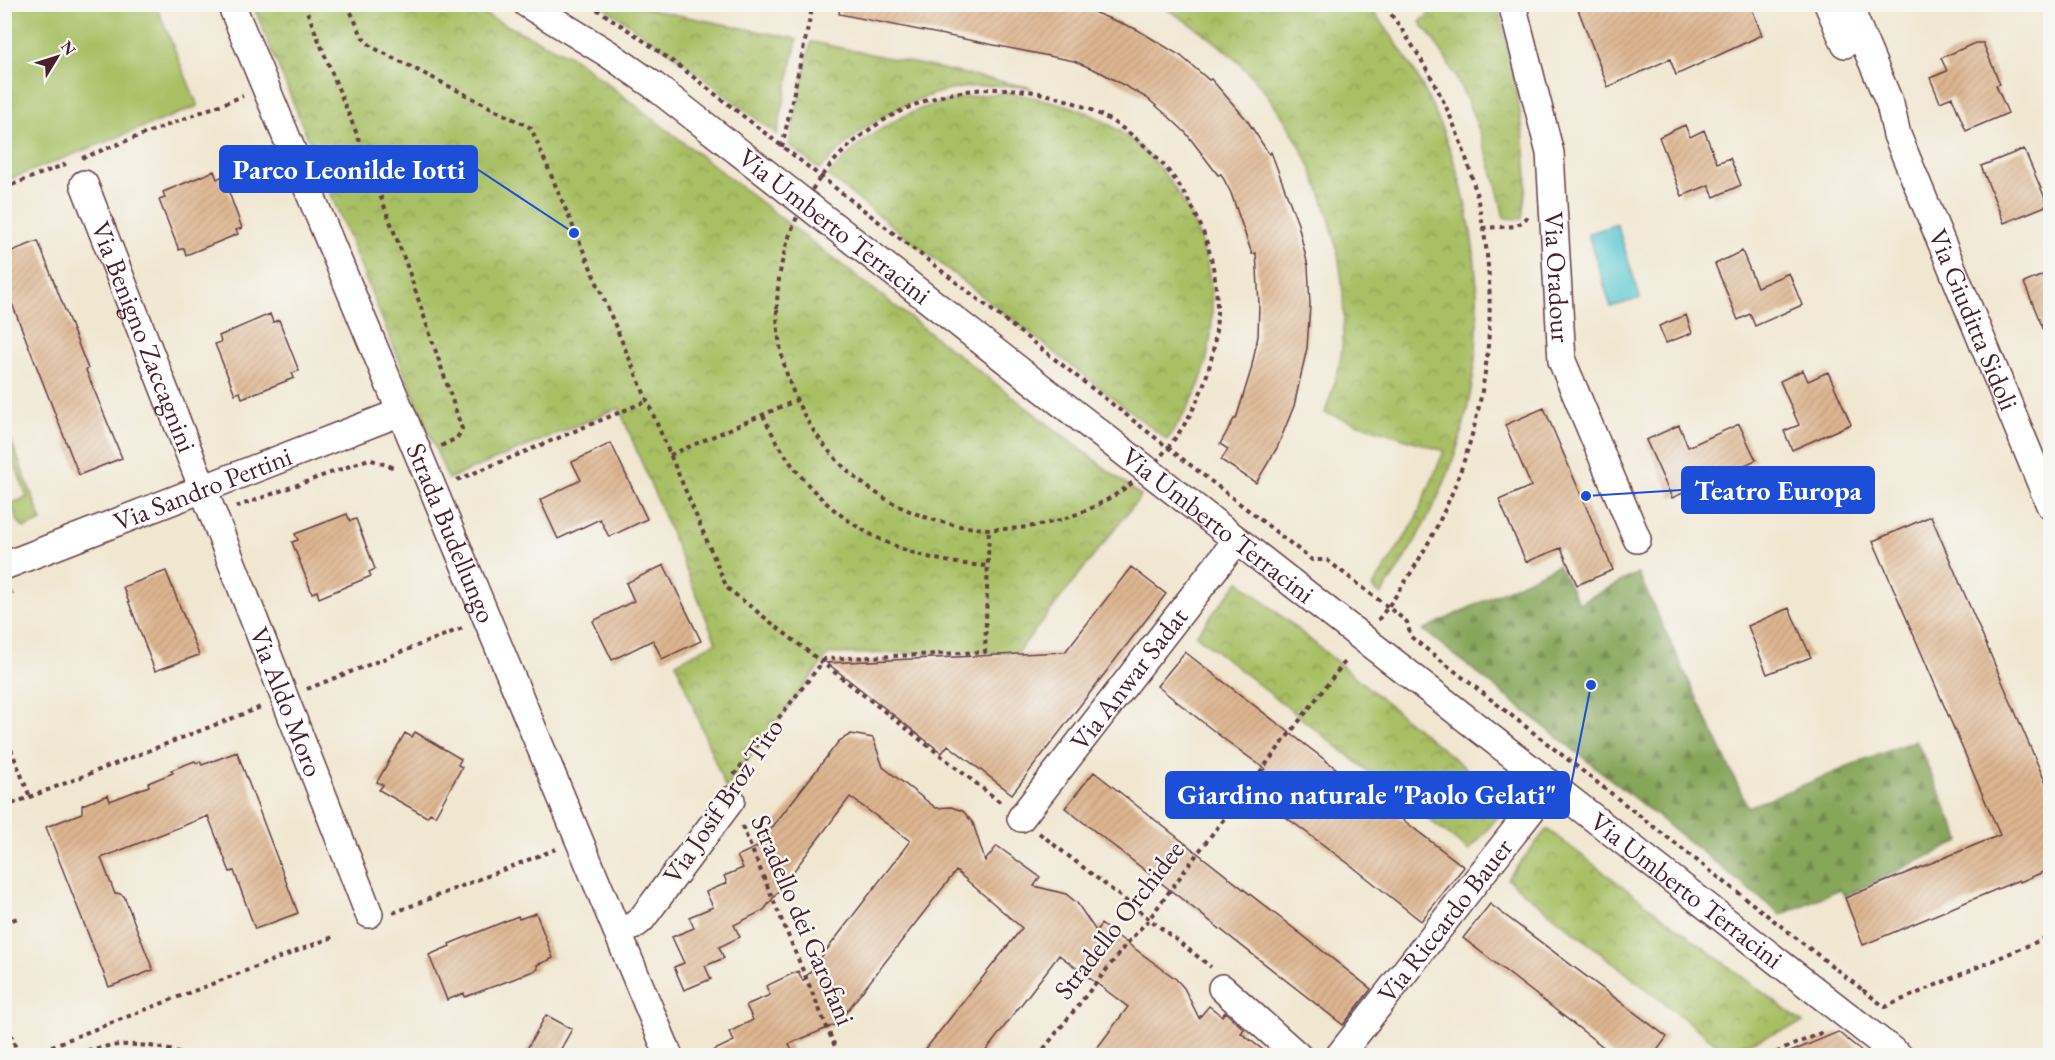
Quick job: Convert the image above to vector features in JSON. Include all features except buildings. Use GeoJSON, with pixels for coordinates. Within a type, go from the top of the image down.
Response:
{"type":"FeatureCollection","features":[{"type":"Feature","properties":{"kind":"street","name":"Via Umberto Terracini"},"geometry":{"type":"LineString","coordinates":[[527,4],[632,69],[1899,1056]]}},
{"type":"Feature","properties":{"kind":"street","name":"Via Oradour"},"geometry":{"type":"LineString","coordinates":[[1512,4],[1550,153],[1562,361],[1637,539]]}},
{"type":"Feature","properties":{"kind":"street","name":"Via Giuditta Sidoli"},"geometry":{"type":"LineString","coordinates":[[1828,4],[1873,111],[1897,135]]}},
{"type":"Feature","properties":{"kind":"street","name":"Via Giuditta Sidoli"},"geometry":{"type":"LineString","coordinates":[[1848,4],[1890,104],[1897,135],[2050,505]]}},
{"type":"Feature","properties":{"kind":"street","name":"Strada Budellungo"},"geometry":{"type":"LineString","coordinates":[[233,6],[669,1056]]}},
{"type":"Feature","properties":{"kind":"street","name":"Via Benigno Zaccagnini"},"geometry":{"type":"LineString","coordinates":[[84,184],[204,489]]}},
{"type":"Feature","properties":{"kind":"street","name":"Via Sandro Pertini"},"geometry":{"type":"LineString","coordinates":[[4,566],[401,412]]}},
{"type":"Feature","properties":{"kind":"street","name":"Via Aldo Moro"},"geometry":{"type":"LineString","coordinates":[[204,489],[285,698],[380,914]]}},
{"type":"Feature","properties":{"kind":"street","name":"Via Anwar Sadat"},"geometry":{"type":"LineString","coordinates":[[1021,818],[1237,540]]}},
{"type":"Feature","properties":{"kind":"street","name":"Via Riccardo Bauer"},"geometry":{"type":"LineString","coordinates":[[1339,1056],[1551,785]]}},
{"type":"Feature","properties":{"kind":"street","name":"Via Josif Broz Tito"},"geometry":{"type":"LineString","coordinates":[[618,932],[641,920],[731,800]]}},
{"type":"Feature","properties":{"kind":"street"},"geometry":{"type":"LineString","coordinates":[[1222,988],[1298,1056]]}},
{"type":"Feature","properties":{"kind":"path"},"geometry":{"type":"LineString","coordinates":[[304,4],[407,266],[462,429],[457,438],[433,450]]}},
{"type":"Feature","properties":{"kind":"path"},"geometry":{"type":"LineString","coordinates":[[347,4],[363,38],[372,47],[531,128],[727,588],[822,663],[825,659],[985,652],[989,529]]}},
{"type":"Feature","properties":{"kind":"path"},"geometry":{"type":"LineString","coordinates":[[589,4],[663,54],[1312,560],[1328,560],[1407,622],[1412,637],[1885,1007],[2050,936]]}},
{"type":"Feature","properties":{"kind":"path"},"geometry":{"type":"LineString","coordinates":[[782,147],[813,4]]}},
{"type":"Feature","properties":{"kind":"path","name":"Stradello Orchidee"},"geometry":{"type":"LineString","coordinates":[[1038,1056],[1149,919],[1297,722],[1388,607],[1424,552],[1458,481],[1474,428],[1485,374],[1490,309],[1482,228],[1465,157],[1447,111],[1426,68],[1383,4]]}},
{"type":"Feature","properties":{"kind":"path"},"geometry":{"type":"LineString","coordinates":[[4,188],[266,87]]}},
{"type":"Feature","properties":{"kind":"path"},"geometry":{"type":"LineString","coordinates":[[997,89],[1031,92],[1064,99],[1101,116],[1143,145],[1182,191],[1197,218],[1208,246],[1217,307],[1215,337],[1209,367],[1199,396],[1168,448],[1124,490],[1098,505],[1069,517],[1040,525],[1010,529],[989,529],[946,523],[914,513],[884,498],[856,478],[832,455],[812,428],[797,400],[784,366],[780,344],[777,300],[781,266],[804,202],[821,177],[844,150],[871,128],[900,111],[931,99],[964,91],[997,89]]}},
{"type":"Feature","properties":{"kind":"path"},"geometry":{"type":"LineString","coordinates":[[670,455],[797,400]]}},
{"type":"Feature","properties":{"kind":"path"},"geometry":{"type":"LineString","coordinates":[[433,490],[647,401]]}},
{"type":"Feature","properties":{"kind":"path"},"geometry":{"type":"LineString","coordinates":[[763,415],[779,447],[800,476],[825,502],[853,524],[918,556],[952,564],[988,566]]}},
{"type":"Feature","properties":{"kind":"path"},"geometry":{"type":"LineString","coordinates":[[4,807],[487,618]]}},
{"type":"Feature","properties":{"kind":"path","name":"Via Josif Broz Tito"},"geometry":{"type":"LineString","coordinates":[[731,800],[729,782],[822,663]]}},
{"type":"Feature","properties":{"kind":"path"},"geometry":{"type":"LineString","coordinates":[[4,732],[30,797]]}},
{"type":"Feature","properties":{"kind":"path","name":"Stradello dei Garofani"},"geometry":{"type":"LineString","coordinates":[[731,800],[839,1056]]}},
{"type":"Feature","properties":{"kind":"path"},"geometry":{"type":"LineString","coordinates":[[380,914],[579,840]]}},
{"type":"Feature","properties":{"kind":"path"},"geometry":{"type":"LineString","coordinates":[[4,923],[18,918]]}},
{"type":"Feature","properties":{"kind":"path"},"geometry":{"type":"LineString","coordinates":[[26,1056],[333,937]]}},
{"type":"Feature","properties":{"kind":"path"},"geometry":{"type":"LineString","coordinates":[[1768,1056],[1831,1029],[1864,991]]}},
{"type":"Feature","properties":{"kind":"path"},"geometry":{"type":"LineString","coordinates":[[4,1017],[19,1056]]}},
{"type":"Feature","properties":{"kind":"path"},"geometry":{"type":"LineString","coordinates":[[70,1056],[85,1050],[117,1045],[173,1050],[189,1056]]}},
{"type":"Feature","properties":{"kind":"green space"},"geometry":{"type":"Polygon","coordinates":[[[16,5],[156,5],[198,106],[5,181],[5,9],[16,5]]]}},
{"type":"Feature","properties":{"kind":"green space"},"geometry":{"type":"Polygon","coordinates":[[[253,5],[465,5],[574,58],[1141,496],[1018,652],[829,654],[726,789],[676,663],[716,642],[619,408],[448,479],[253,5]]]}},
{"type":"Feature","properties":{"kind":"green space"},"geometry":{"type":"Polygon","coordinates":[[[601,5],[629,5],[797,39],[777,135],[678,58],[601,5]]]}},
{"type":"Feature","properties":{"kind":"green space"},"geometry":{"type":"Polygon","coordinates":[[[1159,5],[1368,5],[1410,64],[1433,109],[1452,156],[1466,205],[1474,255],[1477,305],[1475,356],[1468,406],[1455,455],[1432,510],[1403,562],[1381,595],[1372,588],[1414,523],[1444,451],[1325,413],[1340,363],[1344,317],[1341,277],[1334,238],[1323,199],[1307,161],[1288,126],[1266,93],[1221,47],[1191,24],[1159,5]]]}},
{"type":"Feature","properties":{"kind":"green space"},"geometry":{"type":"Polygon","coordinates":[[[1438,5],[1497,5],[1512,61],[1524,139],[1527,177],[1522,219],[1504,218],[1491,166],[1473,115],[1450,66],[1420,22],[1438,5]]]}},
{"type":"Feature","properties":{"kind":"green space"},"geometry":{"type":"Polygon","coordinates":[[[811,42],[1032,88],[1001,85],[971,87],[942,92],[916,100],[866,128],[820,170],[789,145],[811,42]]]}},
{"type":"Feature","properties":{"kind":"green space"},"geometry":{"type":"Polygon","coordinates":[[[1008,93],[1049,100],[1078,109],[1121,132],[1149,157],[1173,185],[1191,217],[1204,252],[1211,288],[1212,326],[1206,363],[1199,384],[1185,413],[1167,440],[828,176],[867,139],[887,125],[909,114],[955,99],[1008,93]]]}},
{"type":"Feature","properties":{"kind":"green space"},"geometry":{"type":"Polygon","coordinates":[[[5,425],[42,521],[24,528],[17,520],[11,504],[27,497],[5,438],[5,425]]]}},
{"type":"Feature","properties":{"kind":"green space"},"geometry":{"type":"Polygon","coordinates":[[[1558,565],[1579,603],[1638,573],[1748,807],[1916,740],[1961,841],[1845,896],[1840,889],[1781,915],[1423,630],[1558,565]]]}},
{"type":"Feature","properties":{"kind":"green space"},"geometry":{"type":"Polygon","coordinates":[[[1239,581],[1509,804],[1469,851],[1196,635],[1239,581]]]}},
{"type":"Feature","properties":{"kind":"green space"},"geometry":{"type":"Polygon","coordinates":[[[1547,829],[1803,1023],[1725,1051],[1507,879],[1547,829]]]}},
{"type":"Feature","properties":{"kind":"water"},"geometry":{"type":"Polygon","coordinates":[[[1617,224],[1640,298],[1611,307],[1588,234],[1617,224]]]}},
{"type":"Feature","properties":{"kind":"place","name":"Parco Leonilde Iotti"},"geometry":{"type":"Point","coordinates":[574,233]}},
{"type":"Feature","properties":{"kind":"place","name":"Teatro Europa"},"geometry":{"type":"Point","coordinates":[1586,496]}},
{"type":"Feature","properties":{"kind":"place","name":"Giardino naturale \"Paolo Gelati\""},"geometry":{"type":"Point","coordinates":[1591,685]}}]}
